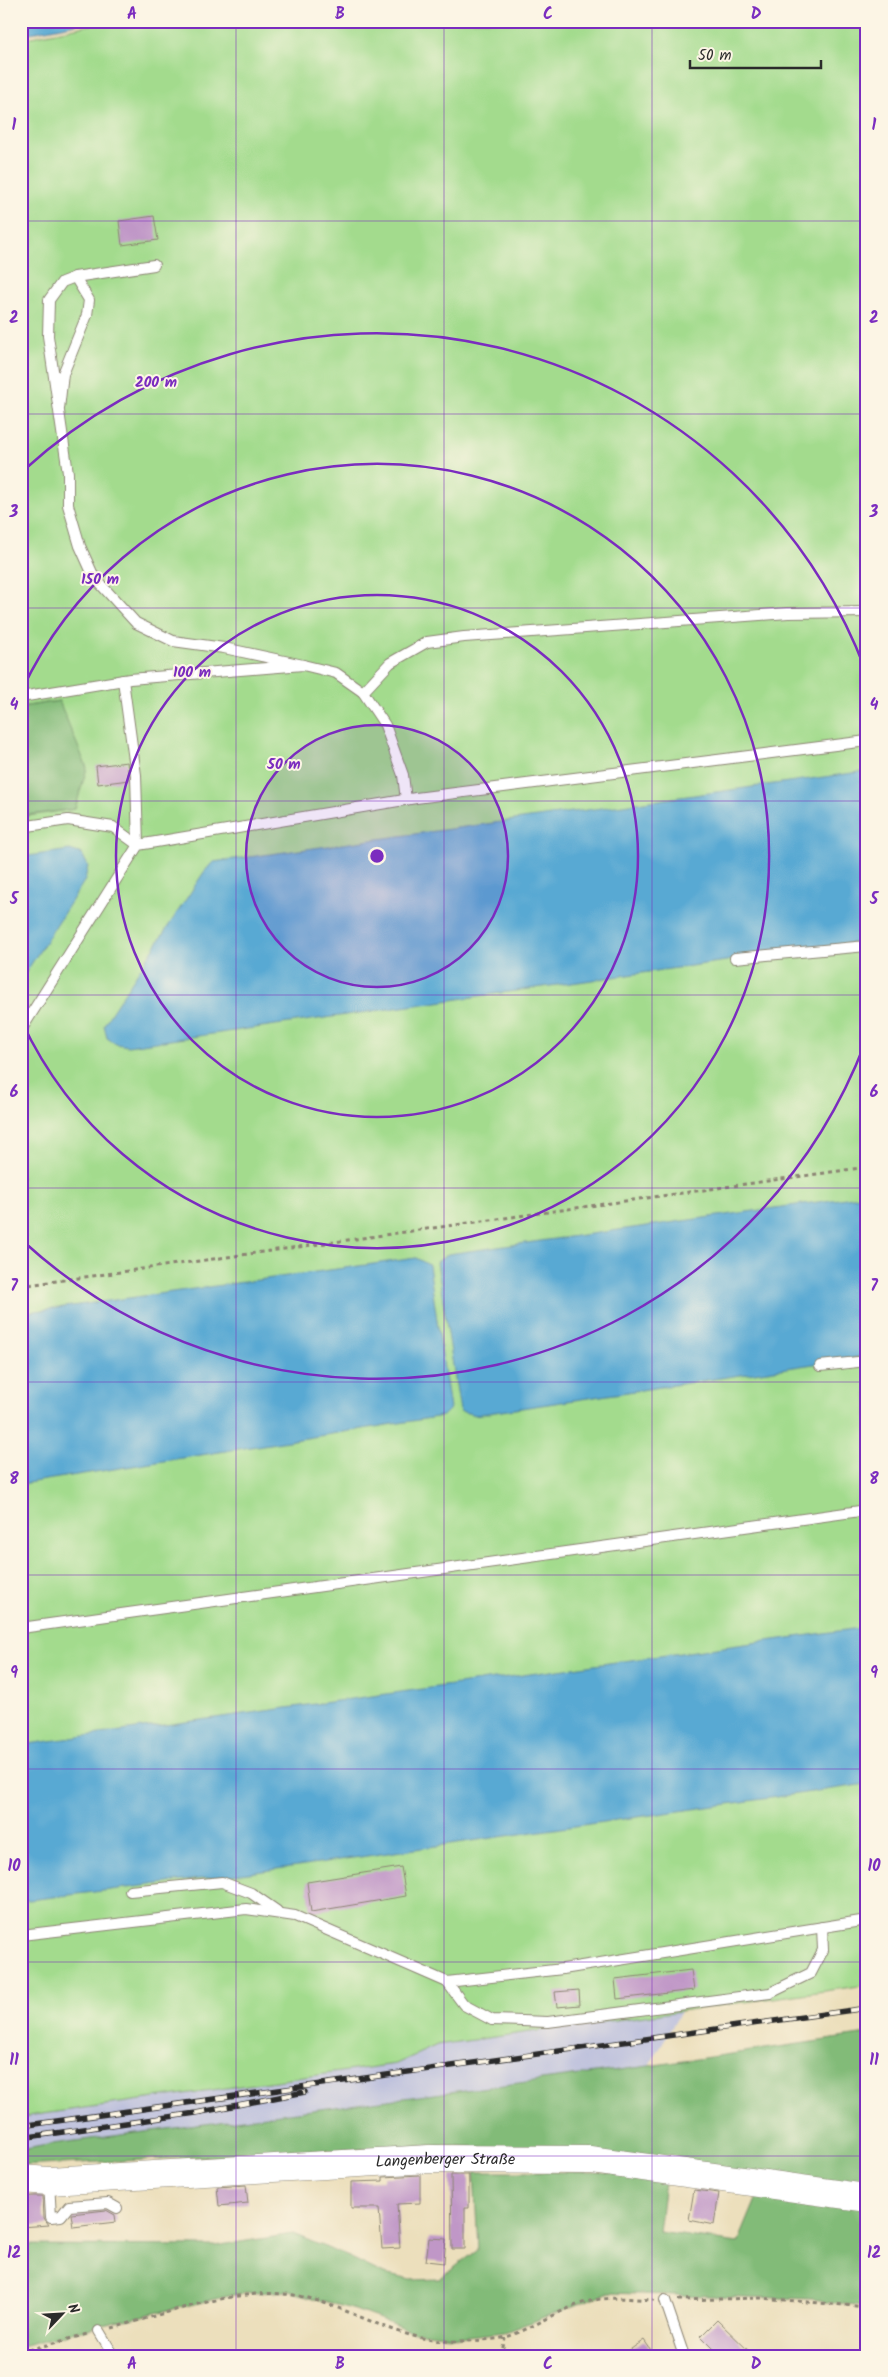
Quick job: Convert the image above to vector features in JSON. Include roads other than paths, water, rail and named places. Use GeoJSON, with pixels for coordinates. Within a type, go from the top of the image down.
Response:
{"type":"FeatureCollection","features":[{"type":"Feature","properties":{"kind":"main road","name":"Langenberger Straße"},"geometry":{"type":"LineString","coordinates":[[21,2179],[49,2181],[429,2159],[591,2160],[867,2198]]}},
{"type":"Feature","properties":{"kind":"lane"},"geometry":{"type":"LineString","coordinates":[[154,265],[75,277],[62,282],[49,300],[48,336],[68,473],[68,505],[80,546],[94,577],[136,623],[173,641],[224,648],[336,673],[363,692],[385,725],[403,775],[406,800]]}},
{"type":"Feature","properties":{"kind":"lane"},"geometry":{"type":"LineString","coordinates":[[59,409],[63,374],[87,315],[89,300],[75,277]]}},
{"type":"Feature","properties":{"kind":"lane"},"geometry":{"type":"LineString","coordinates":[[363,692],[390,663],[427,642],[778,614],[867,612]]}},
{"type":"Feature","properties":{"kind":"lane"},"geometry":{"type":"LineString","coordinates":[[21,697],[123,680],[303,665]]}},
{"type":"Feature","properties":{"kind":"lane"},"geometry":{"type":"LineString","coordinates":[[21,1030],[138,845],[136,775],[123,680]]}},
{"type":"Feature","properties":{"kind":"lane"},"geometry":{"type":"LineString","coordinates":[[21,827],[68,820],[113,827],[138,845],[406,800],[867,742]]}},
{"type":"Feature","properties":{"kind":"lane"},"geometry":{"type":"LineString","coordinates":[[735,958],[867,946]]}},
{"type":"Feature","properties":{"kind":"lane"},"geometry":{"type":"LineString","coordinates":[[820,1366],[867,1361]]}},
{"type":"Feature","properties":{"kind":"lane"},"geometry":{"type":"LineString","coordinates":[[21,1628],[867,1510]]}},
{"type":"Feature","properties":{"kind":"lane"},"geometry":{"type":"LineString","coordinates":[[130,1890],[222,1882],[251,1893],[280,1914]]}},
{"type":"Feature","properties":{"kind":"lane"},"geometry":{"type":"LineString","coordinates":[[21,1935],[246,1909],[295,1916],[447,1982],[563,1969],[867,1920]]}},
{"type":"Feature","properties":{"kind":"lane"},"geometry":{"type":"LineString","coordinates":[[447,1982],[464,2005],[492,2020],[548,2022],[770,1993],[811,1973],[823,1950],[822,1927]]}},
{"type":"Feature","properties":{"kind":"lane"},"geometry":{"type":"LineString","coordinates":[[49,2181],[52,2217],[61,2216],[69,2206],[108,2203],[117,2208]]}},
{"type":"Feature","properties":{"kind":"lane"},"geometry":{"type":"LineString","coordinates":[[665,2300],[684,2356]]}},
{"type":"Feature","properties":{"kind":"lane"},"geometry":{"type":"LineString","coordinates":[[99,2331],[114,2356]]}},
{"type":"Feature","properties":{"kind":"water"},"geometry":{"type":"Polygon","coordinates":[[[21,21],[92,21],[21,35],[21,21]]]}},
{"type":"Feature","properties":{"kind":"water"},"geometry":{"type":"Polygon","coordinates":[[[867,771],[867,941],[128,1046],[116,1044],[107,1038],[104,1025],[111,1013],[204,872],[213,862],[867,771]]]}},
{"type":"Feature","properties":{"kind":"water"},"geometry":{"type":"Polygon","coordinates":[[[70,850],[82,854],[88,866],[85,880],[21,980],[21,857],[70,850]]]}},
{"type":"Feature","properties":{"kind":"water"},"geometry":{"type":"Polygon","coordinates":[[[867,1195],[867,1356],[475,1415],[460,1411],[437,1262],[448,1254],[867,1195]]]}},
{"type":"Feature","properties":{"kind":"water"},"geometry":{"type":"Polygon","coordinates":[[[416,1258],[429,1265],[450,1409],[443,1416],[21,1484],[21,1313],[416,1258]]]}},
{"type":"Feature","properties":{"kind":"water"},"geometry":{"type":"Polygon","coordinates":[[[867,1627],[867,1784],[249,1873],[21,1901],[21,1745],[867,1627]]]}},
{"type":"Feature","properties":{"kind":"railway"},"geometry":{"type":"LineString","coordinates":[[21,2126],[867,2008]]}},
{"type":"Feature","properties":{"kind":"railway"},"geometry":{"type":"LineString","coordinates":[[21,2138],[196,2113],[305,2092]]}}]}
